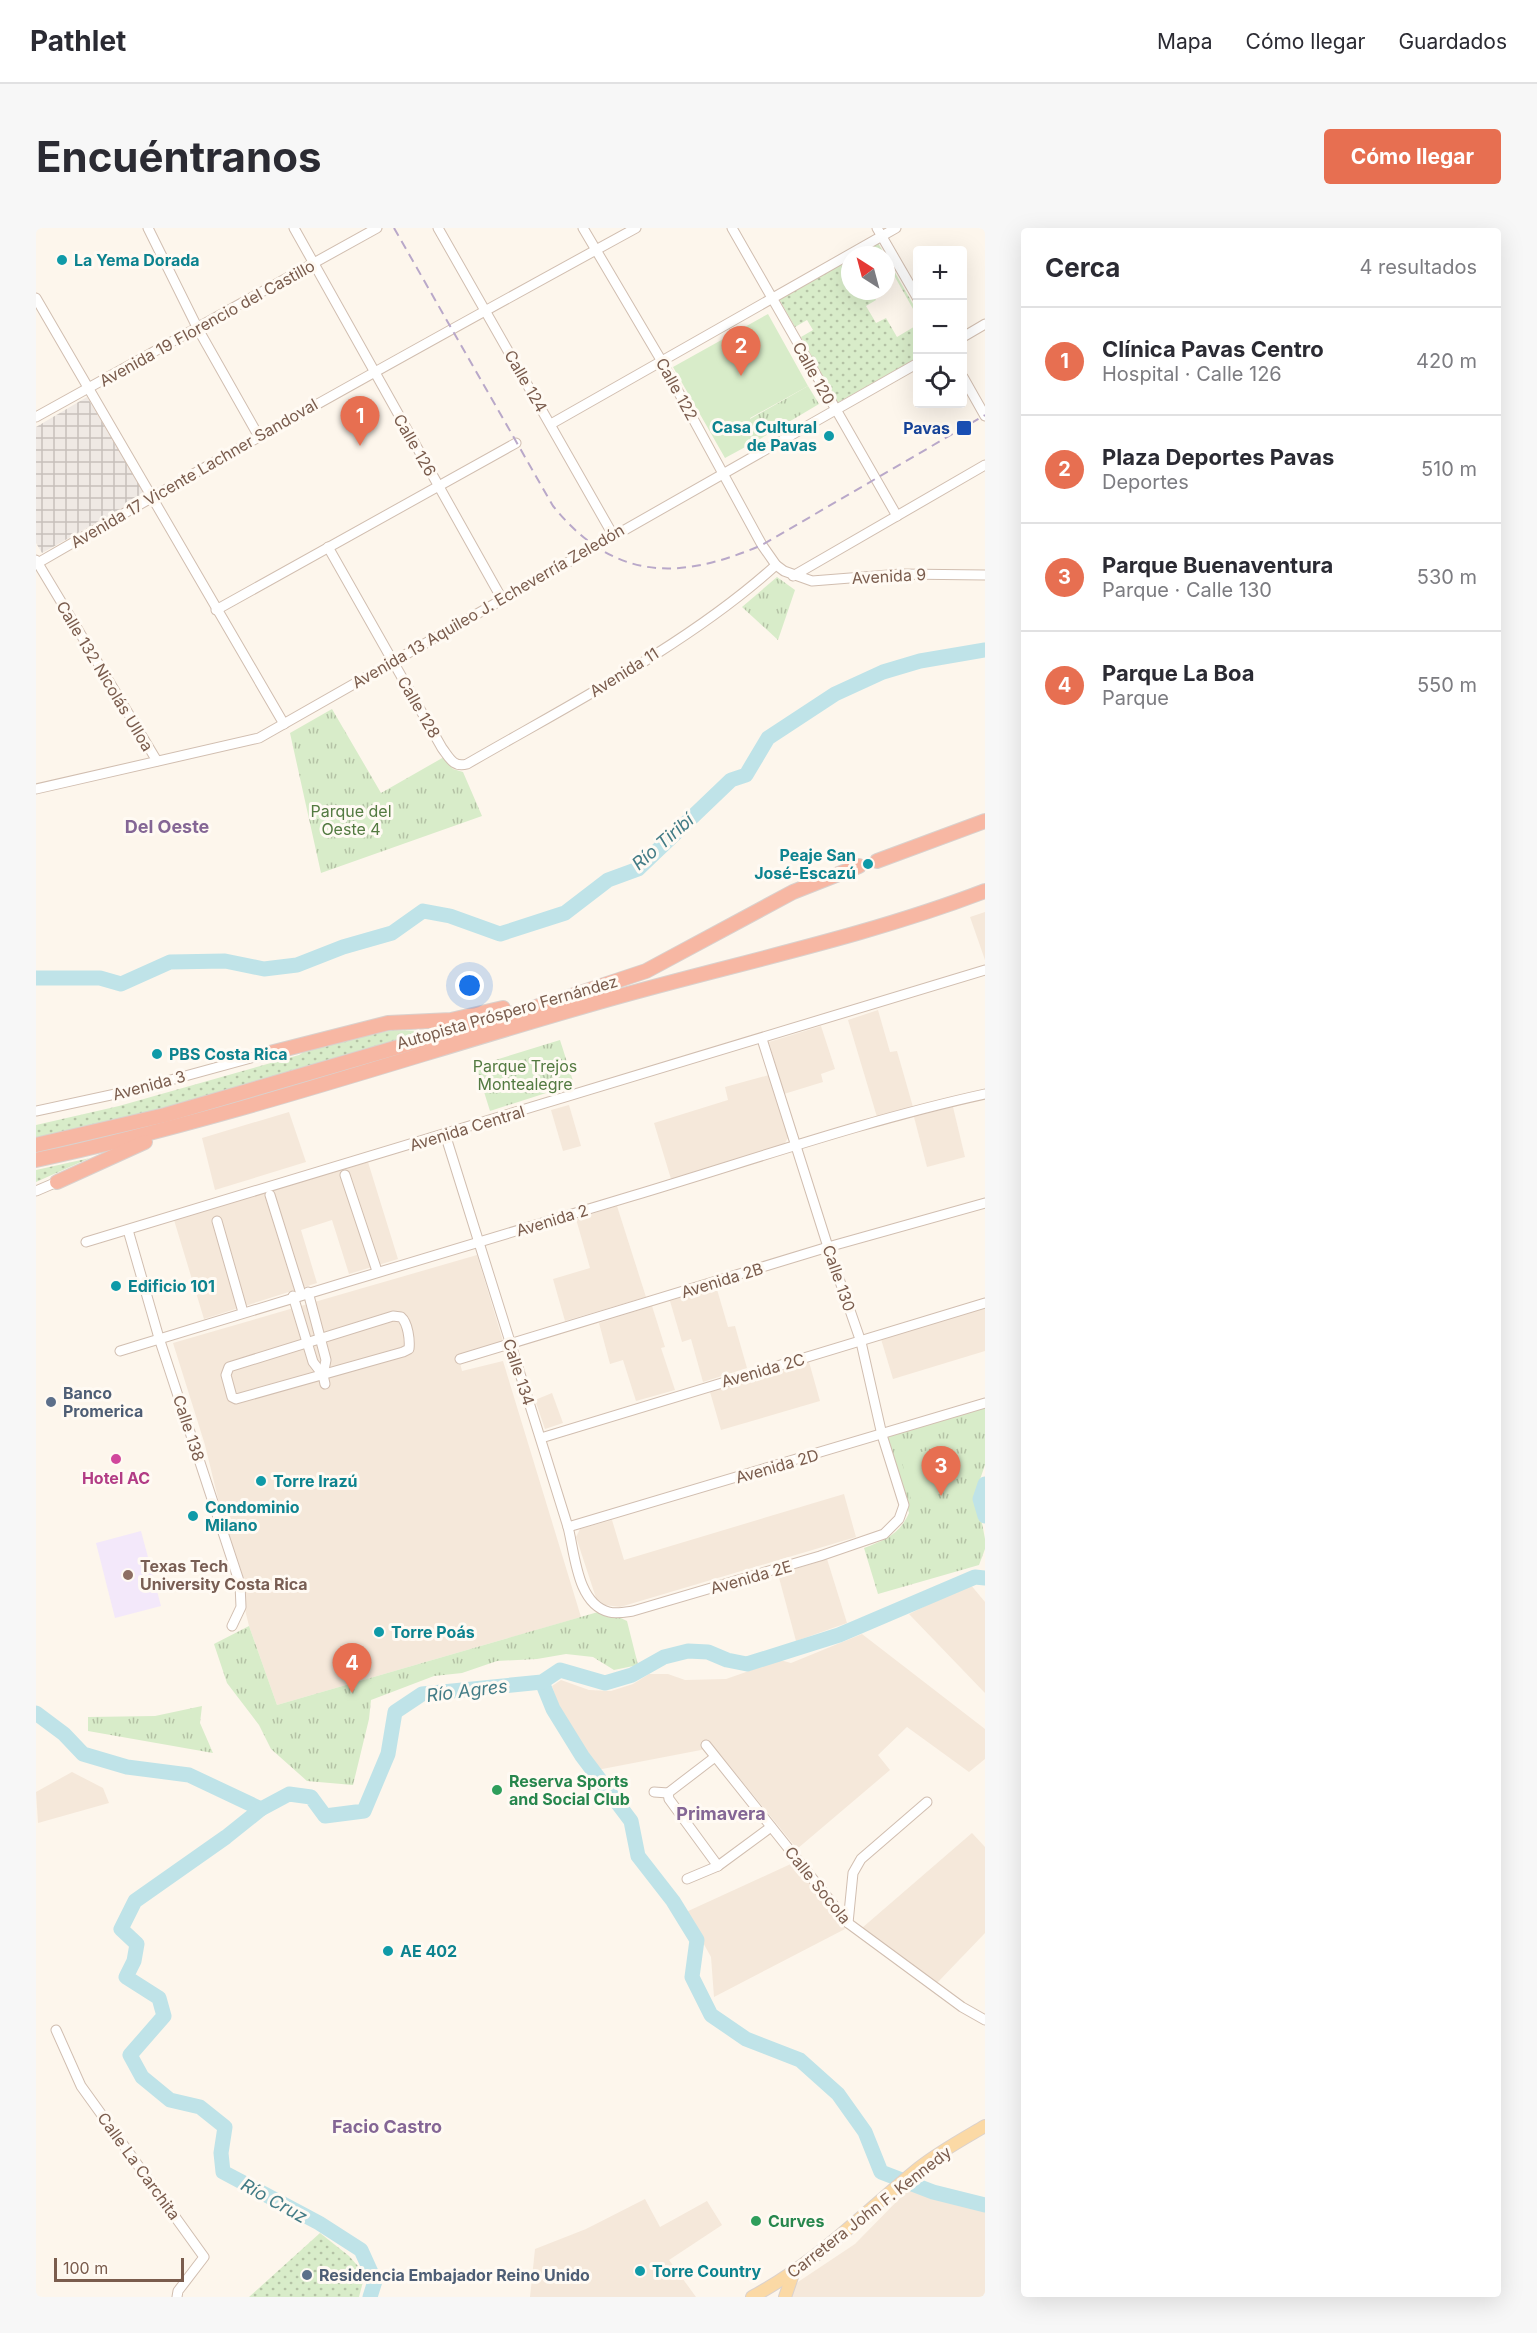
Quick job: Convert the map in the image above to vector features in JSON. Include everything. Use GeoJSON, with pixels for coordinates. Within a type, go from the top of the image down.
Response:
{"type":"FeatureCollection","features":[{"type":"Feature","properties":{"kind":"highway"},"geometry":{"type":"LineString","coordinates":[[877,861],[985,821]]}},
{"type":"Feature","properties":{"kind":"highway","name":"Autopista Próspero Fernández"},"geometry":{"type":"LineString","coordinates":[[36,1145],[165,1115],[556,1001],[646,971],[793,892],[859,866]]}},
{"type":"Feature","properties":{"kind":"highway","name":"Autopista Próspero Fernández"},"geometry":{"type":"LineString","coordinates":[[36,1160],[176,1128],[613,998],[885,925],[985,891]]}},
{"type":"Feature","properties":{"kind":"highway"},"geometry":{"type":"LineString","coordinates":[[262,1055],[388,1023],[451,1020],[497,1009],[556,1001]]}},
{"type":"Feature","properties":{"kind":"highway"},"geometry":{"type":"LineString","coordinates":[[57,1182],[176,1128]]}},
{"type":"Feature","properties":{"kind":"main road","name":"Carretera John F. Kennedy"},"geometry":{"type":"LineString","coordinates":[[752,2297],[793,2274],[836,2241],[921,2167],[985,2126]]}},
{"type":"Feature","properties":{"kind":"main road"},"geometry":{"type":"LineString","coordinates":[[785,2297],[793,2274]]}},
{"type":"Feature","properties":{"kind":"street"},"geometry":{"type":"LineString","coordinates":[[148,228],[198,329],[258,435]]}},
{"type":"Feature","properties":{"kind":"street","name":"Calle 126"},"geometry":{"type":"LineString","coordinates":[[294,228],[372,372],[502,599]]}},
{"type":"Feature","properties":{"kind":"street","name":"Avenida 19 Florencio del Castillo"},"geometry":{"type":"LineString","coordinates":[[36,417],[377,228]]}},
{"type":"Feature","properties":{"kind":"street","name":"Calle 124"},"geometry":{"type":"LineString","coordinates":[[438,228],[613,535]]}},
{"type":"Feature","properties":{"kind":"street","name":"Calle 122"},"geometry":{"type":"LineString","coordinates":[[583,228],[662,360],[762,545],[776,565],[793,576]]}},
{"type":"Feature","properties":{"kind":"street","name":"Avenida 17 Vicente Lachner Sandoval"},"geometry":{"type":"LineString","coordinates":[[37,562],[258,435],[636,228]]}},
{"type":"Feature","properties":{"kind":"street","name":"Calle 120"},"geometry":{"type":"LineString","coordinates":[[732,228],[897,516]]}},
{"type":"Feature","properties":{"kind":"street"},"geometry":{"type":"LineString","coordinates":[[551,424],[879,232],[896,228]]}},
{"type":"Feature","properties":{"kind":"street"},"geometry":{"type":"LineString","coordinates":[[879,232],[913,290]]}},
{"type":"Feature","properties":{"kind":"street"},"geometry":{"type":"LineString","coordinates":[[36,298],[284,724]]}},
{"type":"Feature","properties":{"kind":"street"},"geometry":{"type":"LineString","coordinates":[[967,335],[985,324]]}},
{"type":"Feature","properties":{"kind":"street","name":"Avenida 13 Aquileo J. Echeverría Zeledón"},"geometry":{"type":"LineString","coordinates":[[36,789],[259,738],[723,471],[913,366]]}},
{"type":"Feature","properties":{"kind":"street"},"geometry":{"type":"LineString","coordinates":[[967,384],[985,416]]}},
{"type":"Feature","properties":{"kind":"street"},"geometry":{"type":"LineString","coordinates":[[216,610],[516,443]]}},
{"type":"Feature","properties":{"kind":"street"},"geometry":{"type":"LineString","coordinates":[[793,576],[985,465]]}},
{"type":"Feature","properties":{"kind":"street","name":"Calle 128"},"geometry":{"type":"LineString","coordinates":[[328,547],[442,748],[452,762],[462,765]]}},
{"type":"Feature","properties":{"kind":"street","name":"Calle 132 Nicolás Ulloa"},"geometry":{"type":"LineString","coordinates":[[37,562],[157,761]]}},
{"type":"Feature","properties":{"kind":"street","name":"Avenida 11"},"geometry":{"type":"LineString","coordinates":[[462,765],[584,697],[703,623],[735,600],[776,565]]}},
{"type":"Feature","properties":{"kind":"street","name":"Avenida 9"},"geometry":{"type":"LineString","coordinates":[[793,576],[812,581],[901,574],[985,575]]}},
{"type":"Feature","properties":{"kind":"street","name":"Avenida Central"},"geometry":{"type":"LineString","coordinates":[[86,1242],[985,970]]}},
{"type":"Feature","properties":{"kind":"street","name":"Calle 130"},"geometry":{"type":"LineString","coordinates":[[762,1039],[795,1147],[861,1342],[882,1435],[904,1504],[898,1519]]}},
{"type":"Feature","properties":{"kind":"street","name":"Avenida 3"},"geometry":{"type":"LineString","coordinates":[[36,1111],[135,1090],[262,1055]]}},
{"type":"Feature","properties":{"kind":"street","name":"Avenida 2"},"geometry":{"type":"LineString","coordinates":[[120,1351],[300,1294],[935,1105],[985,1094]]}},
{"type":"Feature","properties":{"kind":"street","name":"Calle 134"},"geometry":{"type":"LineString","coordinates":[[445,1134],[541,1438],[568,1527],[583,1587],[597,1607]]}},
{"type":"Feature","properties":{"kind":"street"},"geometry":{"type":"LineString","coordinates":[[345,1175],[377,1271]]}},
{"type":"Feature","properties":{"kind":"street"},"geometry":{"type":"LineString","coordinates":[[36,1191],[57,1182]]}},
{"type":"Feature","properties":{"kind":"street"},"geometry":{"type":"LineString","coordinates":[[270,1195],[300,1294],[321,1339],[326,1360],[324,1379]]}},
{"type":"Feature","properties":{"kind":"street","name":"Avenida 2B"},"geometry":{"type":"LineString","coordinates":[[460,1359],[828,1247],[985,1203]]}},
{"type":"Feature","properties":{"kind":"street"},"geometry":{"type":"LineString","coordinates":[[218,1221],[243,1312]]}},
{"type":"Feature","properties":{"kind":"street","name":"Calle 138"},"geometry":{"type":"LineString","coordinates":[[128,1230],[159,1338],[240,1584],[241,1606],[232,1626]]}},
{"type":"Feature","properties":{"kind":"street"},"geometry":{"type":"LineString","coordinates":[[300,1294],[307,1343],[313,1362],[324,1379]]}},
{"type":"Feature","properties":{"kind":"street","name":"Avenida 2C"},"geometry":{"type":"LineString","coordinates":[[541,1438],[985,1303]]}},
{"type":"Feature","properties":{"kind":"street"},"geometry":{"type":"LineString","coordinates":[[393,1316],[405,1320],[410,1344],[409,1349],[403,1352],[324,1379],[236,1399],[232,1397],[226,1375],[229,1367],[307,1343],[393,1316]]}},
{"type":"Feature","properties":{"kind":"street","name":"Avenida 2D"},"geometry":{"type":"LineString","coordinates":[[568,1527],[985,1403]]}},
{"type":"Feature","properties":{"kind":"street","name":"Avenida 2E"},"geometry":{"type":"LineString","coordinates":[[597,1607],[610,1613],[633,1611],[820,1556],[884,1534],[898,1519]]}},
{"type":"Feature","properties":{"kind":"street","name":"Calle Socola"},"geometry":{"type":"LineString","coordinates":[[706,1744],[848,1923],[962,2007],[985,2020]]}},
{"type":"Feature","properties":{"kind":"street"},"geometry":{"type":"LineString","coordinates":[[654,1792],[668,1793],[716,1757]]}},
{"type":"Feature","properties":{"kind":"street"},"geometry":{"type":"LineString","coordinates":[[668,1793],[669,1799],[718,1866]]}},
{"type":"Feature","properties":{"kind":"street"},"geometry":{"type":"LineString","coordinates":[[848,1923],[853,1873],[861,1859],[927,1802]]}},
{"type":"Feature","properties":{"kind":"street"},"geometry":{"type":"LineString","coordinates":[[687,1879],[718,1866],[771,1827]]}},
{"type":"Feature","properties":{"kind":"street","name":"Calle La Carchita"},"geometry":{"type":"LineString","coordinates":[[56,2030],[81,2086],[204,2257],[178,2291],[177,2297]]}},
{"type":"Feature","properties":{"kind":"shaded area"},"geometry":{"type":"Polygon","coordinates":[[[87,397],[146,495],[42,553],[36,543],[36,427],[87,397]]]}},
{"type":"Feature","properties":{"kind":"shaded area"},"geometry":{"type":"Polygon","coordinates":[[[985,912],[985,960],[970,917],[985,912]]]}},
{"type":"Feature","properties":{"kind":"shaded area"},"geometry":{"type":"Polygon","coordinates":[[[878,1010],[890,1052],[897,1051],[913,1107],[877,1117],[848,1020],[878,1010]]]}},
{"type":"Feature","properties":{"kind":"shaded area"},"geometry":{"type":"Polygon","coordinates":[[[821,1026],[835,1069],[821,1074],[823,1082],[784,1094],[769,1042],[821,1026]]]}},
{"type":"Feature","properties":{"kind":"shaded area"},"geometry":{"type":"Polygon","coordinates":[[[769,1075],[788,1138],[783,1146],[671,1179],[654,1123],[728,1100],[725,1087],[769,1075]]]}},
{"type":"Feature","properties":{"kind":"shaded area"},"geometry":{"type":"Polygon","coordinates":[[[569,1105],[581,1146],[563,1151],[551,1110],[569,1105]]]}},
{"type":"Feature","properties":{"kind":"shaded area"},"geometry":{"type":"Polygon","coordinates":[[[953,1107],[965,1157],[927,1167],[914,1117],[953,1107]]]}},
{"type":"Feature","properties":{"kind":"shaded area"},"geometry":{"type":"Polygon","coordinates":[[[289,1112],[306,1162],[215,1190],[202,1138],[289,1112]]]}},
{"type":"Feature","properties":{"kind":"shaded area"},"geometry":{"type":"Polygon","coordinates":[[[368,1162],[398,1259],[349,1274],[332,1220],[301,1230],[317,1283],[204,1319],[174,1220],[368,1162]]]}},
{"type":"Feature","properties":{"kind":"shaded area"},"geometry":{"type":"Polygon","coordinates":[[[617,1206],[646,1297],[565,1321],[553,1279],[590,1268],[576,1219],[617,1206]]]}},
{"type":"Feature","properties":{"kind":"shaded area"},"geometry":{"type":"Polygon","coordinates":[[[477,1255],[503,1341],[458,1355],[462,1371],[503,1361],[581,1617],[277,1705],[249,1626],[205,1445],[173,1343],[477,1255]]]}},
{"type":"Feature","properties":{"kind":"shaded area"},"geometry":{"type":"Polygon","coordinates":[[[716,1286],[728,1327],[735,1326],[747,1368],[703,1382],[691,1339],[682,1342],[670,1301],[716,1286]]]}},
{"type":"Feature","properties":{"kind":"shaded area"},"geometry":{"type":"Polygon","coordinates":[[[652,1306],[665,1347],[661,1348],[675,1390],[636,1401],[623,1360],[610,1364],[599,1323],[652,1306]]]}},
{"type":"Feature","properties":{"kind":"shaded area"},"geometry":{"type":"Polygon","coordinates":[[[985,1307],[985,1351],[893,1379],[881,1339],[985,1307]]]}},
{"type":"Feature","properties":{"kind":"shaded area"},"geometry":{"type":"Polygon","coordinates":[[[809,1362],[820,1401],[721,1430],[710,1392],[809,1362]]]}},
{"type":"Feature","properties":{"kind":"shaded area"},"geometry":{"type":"Polygon","coordinates":[[[552,1393],[563,1423],[545,1429],[535,1400],[552,1393]]]}},
{"type":"Feature","properties":{"kind":"shaded area"},"geometry":{"type":"Polygon","coordinates":[[[844,1494],[856,1537],[620,1607],[605,1605],[596,1598],[576,1537],[580,1529],[612,1520],[624,1560],[844,1494]]]}},
{"type":"Feature","properties":{"kind":"shaded area","name":"Texas Tech University Costa Rica"},"geometry":{"type":"Polygon","coordinates":[[[141,1531],[161,1606],[115,1618],[96,1543],[141,1531]]]}},
{"type":"Feature","properties":{"kind":"shaded area"},"geometry":{"type":"Polygon","coordinates":[[[827,1559],[847,1623],[796,1641],[778,1574],[827,1559]]]}},
{"type":"Feature","properties":{"kind":"shaded area"},"geometry":{"type":"Polygon","coordinates":[[[970,1584],[985,1602],[985,1693],[909,1614],[970,1584]]]}},
{"type":"Feature","properties":{"kind":"shaded area"},"geometry":{"type":"Polygon","coordinates":[[[862,1634],[985,1729],[985,1759],[969,1772],[907,1727],[878,1755],[890,1770],[797,1849],[711,1743],[701,1750],[597,1770],[559,1707],[552,1686],[561,1680],[589,1690],[611,1691],[633,1684],[649,1674],[668,1674],[685,1680],[726,1679],[780,1660],[791,1663],[862,1634]]]}},
{"type":"Feature","properties":{"kind":"shaded area"},"geometry":{"type":"Polygon","coordinates":[[[72,1772],[103,1788],[109,1803],[38,1823],[36,1792],[72,1772]]]}},
{"type":"Feature","properties":{"kind":"shaded area"},"geometry":{"type":"Polygon","coordinates":[[[972,1833],[985,1847],[985,1933],[936,1984],[862,1928],[972,1833]]]}},
{"type":"Feature","properties":{"kind":"shaded area"},"geometry":{"type":"Polygon","coordinates":[[[795,1862],[845,1929],[714,1997],[711,1957],[686,1912],[795,1862]]]}},
{"type":"Feature","properties":{"kind":"shaded area"},"geometry":{"type":"Polygon","coordinates":[[[910,2188],[956,2204],[985,2210],[985,2297],[790,2297],[791,2290],[798,2282],[855,2244],[910,2188]]]}},
{"type":"Feature","properties":{"kind":"shaded area"},"geometry":{"type":"Polygon","coordinates":[[[645,2199],[660,2227],[707,2201],[722,2225],[669,2260],[696,2297],[530,2297],[535,2249],[586,2229],[645,2199]]]}},
{"type":"Feature","properties":{"kind":"green space"},"geometry":{"type":"Polygon","coordinates":[[[841,264],[841,300],[876,300],[866,306],[876,323],[886,318],[897,337],[913,327],[913,360],[837,403],[801,337],[813,330],[807,320],[795,327],[779,299],[841,264]]]}},
{"type":"Feature","properties":{"kind":"green space"},"geometry":{"type":"Polygon","coordinates":[[[895,273],[913,304],[913,309],[895,277],[895,273]]]}},
{"type":"Feature","properties":{"kind":"green space"},"geometry":{"type":"Polygon","coordinates":[[[768,314],[808,386],[750,418],[760,439],[725,458],[673,367],[768,314]]]}},
{"type":"Feature","properties":{"kind":"green space"},"geometry":{"type":"Polygon","coordinates":[[[808,386],[819,404],[760,439],[750,419],[808,386]]]}},
{"type":"Feature","properties":{"kind":"green space"},"geometry":{"type":"Polygon","coordinates":[[[777,577],[795,590],[778,640],[742,607],[777,577]]]}},
{"type":"Feature","properties":{"kind":"green space","name":"Parque del Oeste 4"},"geometry":{"type":"Polygon","coordinates":[[[332,709],[381,793],[444,757],[453,769],[463,772],[482,816],[321,873],[290,733],[332,709]]]}},
{"type":"Feature","properties":{"kind":"green space"},"geometry":{"type":"Polygon","coordinates":[[[393,1030],[420,1031],[408,1039],[122,1122],[36,1142],[36,1125],[119,1106],[299,1055],[310,1048],[393,1030]]]}},
{"type":"Feature","properties":{"kind":"green space","name":"Parque Trejos Montealegre"},"geometry":{"type":"Polygon","coordinates":[[[560,1040],[574,1084],[490,1111],[476,1066],[560,1040]]]}},
{"type":"Feature","properties":{"kind":"green space"},"geometry":{"type":"Polygon","coordinates":[[[90,1158],[36,1182],[36,1170],[90,1158]]]}},
{"type":"Feature","properties":{"kind":"green space"},"geometry":{"type":"Polygon","coordinates":[[[985,1408],[985,1465],[976,1491],[985,1539],[985,1549],[979,1565],[878,1594],[864,1548],[891,1536],[901,1527],[909,1513],[888,1437],[985,1408]]]}},
{"type":"Feature","properties":{"kind":"green space"},"geometry":{"type":"Polygon","coordinates":[[[929,1450],[941,1493],[911,1500],[901,1457],[929,1450]]]}},
{"type":"Feature","properties":{"kind":"green space"},"geometry":{"type":"Polygon","coordinates":[[[598,1612],[610,1613],[627,1621],[638,1665],[614,1670],[593,1657],[566,1654],[537,1659],[497,1661],[462,1673],[434,1676],[371,1700],[369,1719],[353,1785],[307,1781],[271,1749],[259,1725],[227,1683],[214,1644],[249,1626],[277,1705],[598,1612]]]}},
{"type":"Feature","properties":{"kind":"green space"},"geometry":{"type":"Polygon","coordinates":[[[202,1706],[200,1723],[213,1753],[88,1731],[88,1717],[155,1716],[202,1706]]]}},
{"type":"Feature","properties":{"kind":"green space"},"geometry":{"type":"Polygon","coordinates":[[[320,2233],[349,2256],[365,2274],[359,2297],[249,2297],[320,2233]]]}},
{"type":"Feature","properties":{"kind":"waterway","name":"Río Tiribí"},"geometry":{"type":"LineString","coordinates":[[36,978],[100,978],[121,984],[170,962],[225,961],[264,969],[297,965],[343,947],[392,933],[423,911],[450,916],[500,934],[565,913],[608,880],[638,869],[731,780],[746,775],[768,738],[835,694],[883,672],[920,661],[985,650]]}},
{"type":"Feature","properties":{"kind":"waterway","name":"Río Agres"},"geometry":{"type":"LineString","coordinates":[[985,1484],[980,1499],[985,1516]]}},
{"type":"Feature","properties":{"kind":"waterway","name":"Río Agres"},"geometry":{"type":"LineString","coordinates":[[36,1713],[64,1734],[83,1754],[127,1767],[189,1775],[261,1809],[289,1794],[311,1797],[325,1816],[364,1811],[388,1754],[395,1712],[422,1694],[542,1682],[560,1670],[605,1683],[632,1675],[664,1657],[688,1651],[708,1652],[727,1660],[747,1664],[839,1635],[975,1577],[985,1578]]}},
{"type":"Feature","properties":{"kind":"waterway"},"geometry":{"type":"LineString","coordinates":[[542,1682],[553,1709],[582,1756],[631,1821],[638,1856],[673,1901],[697,1940],[692,1977],[711,2015],[746,2039],[800,2060],[838,2094],[865,2132],[881,2172],[933,2192],[985,2205]]}},
{"type":"Feature","properties":{"kind":"waterway","name":"Río Cruz"},"geometry":{"type":"LineString","coordinates":[[261,1809],[226,1837],[135,1901],[121,1929],[137,1944],[134,1961],[126,1977],[159,1998],[164,2016],[130,2055],[142,2077],[170,2100],[200,2107],[225,2127],[221,2153],[223,2172],[319,2223],[361,2250],[375,2281],[370,2297]]}},
{"type":"Feature","properties":{"kind":"railway"},"geometry":{"type":"LineString","coordinates":[[394,228],[553,506],[576,531],[600,549],[624,561],[649,567],[675,568],[702,565],[762,545],[985,415]]}},
{"type":"Feature","properties":{"kind":"place","name":"La Yema Dorada"},"geometry":{"type":"Point","coordinates":[62,260]}},
{"type":"Feature","properties":{"kind":"place","name":"Plaza Deportes Pavas"},"geometry":{"type":"Point","coordinates":[741,376]}},
{"type":"Feature","properties":{"kind":"place","name":"Pavas"},"geometry":{"type":"Point","coordinates":[964,428]}},
{"type":"Feature","properties":{"kind":"place","name":"Casa Cultural de Pavas"},"geometry":{"type":"Point","coordinates":[829,436]}},
{"type":"Feature","properties":{"kind":"place","name":"Clínica Pavas Centro"},"geometry":{"type":"Point","coordinates":[360,446]}},
{"type":"Feature","properties":{"kind":"place","name":"Peaje San José-Escazú"},"geometry":{"type":"Point","coordinates":[868,864]}},
{"type":"Feature","properties":{"kind":"place","name":"PBS Costa Rica"},"geometry":{"type":"Point","coordinates":[157,1054]}},
{"type":"Feature","properties":{"kind":"place","name":"Edificio 101"},"geometry":{"type":"Point","coordinates":[116,1286]}},
{"type":"Feature","properties":{"kind":"place","name":"Banco Promerica"},"geometry":{"type":"Point","coordinates":[51,1402]}},
{"type":"Feature","properties":{"kind":"place","name":"Hotel AC"},"geometry":{"type":"Point","coordinates":[116,1459]}},
{"type":"Feature","properties":{"kind":"place","name":"Torre Irazú"},"geometry":{"type":"Point","coordinates":[261,1481]}},
{"type":"Feature","properties":{"kind":"place","name":"Parque Buenaventura"},"geometry":{"type":"Point","coordinates":[941,1496]}},
{"type":"Feature","properties":{"kind":"place","name":"Condominio Milano"},"geometry":{"type":"Point","coordinates":[193,1516]}},
{"type":"Feature","properties":{"kind":"place","name":"Texas Tech University Costa Rica"},"geometry":{"type":"Point","coordinates":[128,1575]}},
{"type":"Feature","properties":{"kind":"place","name":"Torre Poás"},"geometry":{"type":"Point","coordinates":[379,1632]}},
{"type":"Feature","properties":{"kind":"place","name":"Parque La Boa"},"geometry":{"type":"Point","coordinates":[352,1693]}},
{"type":"Feature","properties":{"kind":"place","name":"Reserva Sports and Social Club"},"geometry":{"type":"Point","coordinates":[497,1790]}},
{"type":"Feature","properties":{"kind":"place","name":"AE 402"},"geometry":{"type":"Point","coordinates":[388,1951]}},
{"type":"Feature","properties":{"kind":"place","name":"Curves"},"geometry":{"type":"Point","coordinates":[756,2221]}},
{"type":"Feature","properties":{"kind":"place","name":"Torre Country"},"geometry":{"type":"Point","coordinates":[640,2271]}},
{"type":"Feature","properties":{"kind":"place","name":"Residencia Embajador Reino Unido"},"geometry":{"type":"Point","coordinates":[307,2275]}},
{"type":"Feature","properties":{"kind":"district","name":"Del Oeste"},"geometry":{"type":"Point","coordinates":[167,827]}},
{"type":"Feature","properties":{"kind":"district","name":"Primavera"},"geometry":{"type":"Point","coordinates":[721,1814]}},
{"type":"Feature","properties":{"kind":"district","name":"Facio Castro"},"geometry":{"type":"Point","coordinates":[387,2127]}}]}
